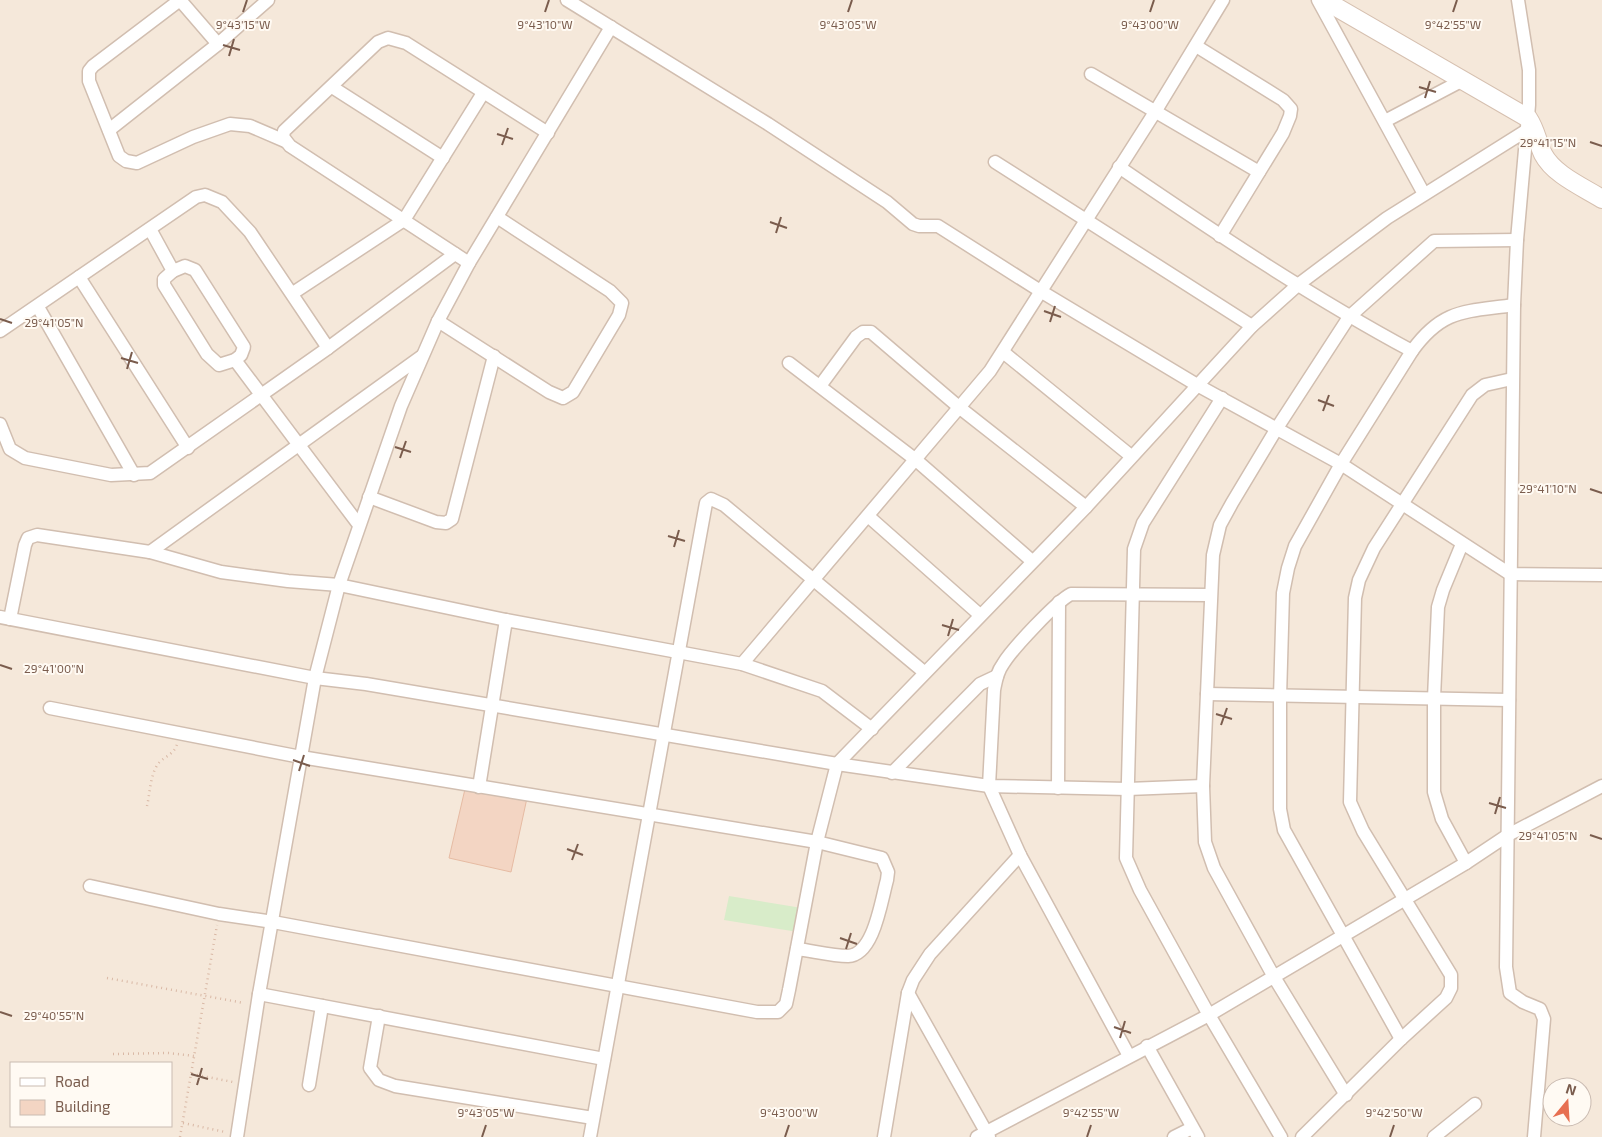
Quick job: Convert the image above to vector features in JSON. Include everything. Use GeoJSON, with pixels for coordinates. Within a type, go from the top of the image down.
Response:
{"type":"FeatureCollection","features":[{"type":"Feature","properties":{"kind":"street"},"geometry":{"type":"LineString","coordinates":[[218,44],[180,0],[93,66],[89,71],[90,86],[119,156],[137,163],[194,137],[230,124],[250,126],[285,141],[469,263]]}},
{"type":"Feature","properties":{"kind":"street"},"geometry":{"type":"LineString","coordinates":[[109,130],[218,44],[268,0]]}},
{"type":"Feature","properties":{"kind":"street"},"geometry":{"type":"LineString","coordinates":[[567,0],[768,124],[887,202],[913,224],[919,226],[938,226],[1042,292],[1197,385],[1341,464],[1510,574],[1602,575]]}},
{"type":"Feature","properties":{"kind":"street"},"geometry":{"type":"LineString","coordinates":[[742,664],[960,408],[1003,352],[1155,112],[1223,0]]}},
{"type":"Feature","properties":{"kind":"street"},"geometry":{"type":"LineString","coordinates":[[1318,0],[1424,194]]}},
{"type":"Feature","properties":{"kind":"street"},"geometry":{"type":"LineString","coordinates":[[1324,0],[1463,80],[1536,130],[1543,154],[1554,169],[1602,199]]}},
{"type":"Feature","properties":{"kind":"street"},"geometry":{"type":"LineString","coordinates":[[1518,0],[1529,70],[1527,124],[1517,240],[1512,379],[1508,981],[1510,993],[1514,998],[1540,1009],[1544,1019],[1534,1137]]}},
{"type":"Feature","properties":{"kind":"street"},"geometry":{"type":"LineString","coordinates":[[238,1136],[259,1000],[315,678],[339,584],[369,497],[422,356],[438,321],[469,263],[611,27]]}},
{"type":"Feature","properties":{"kind":"street"},"geometry":{"type":"LineString","coordinates":[[285,141],[283,134],[288,125],[332,87],[378,42],[394,39],[406,43],[548,133]]}},
{"type":"Feature","properties":{"kind":"street"},"geometry":{"type":"LineString","coordinates":[[1196,46],[1283,100],[1291,109],[1283,134],[1220,236]]}},
{"type":"Feature","properties":{"kind":"street"},"geometry":{"type":"LineString","coordinates":[[1092,74],[1259,172]]}},
{"type":"Feature","properties":{"kind":"street"},"geometry":{"type":"LineString","coordinates":[[1385,122],[1463,80]]}},
{"type":"Feature","properties":{"kind":"street"},"geometry":{"type":"LineString","coordinates":[[332,87],[443,158]]}},
{"type":"Feature","properties":{"kind":"street"},"geometry":{"type":"LineString","coordinates":[[293,294],[404,220],[483,93]]}},
{"type":"Feature","properties":{"kind":"street"},"geometry":{"type":"LineString","coordinates":[[90,886],[219,914],[273,922],[617,987],[773,1014],[782,1009],[786,1004],[817,842],[837,764],[924,672],[1086,507],[1252,326],[1299,284],[1387,218],[1527,124]]}},
{"type":"Feature","properties":{"kind":"street"},"geometry":{"type":"LineString","coordinates":[[995,162],[1252,326]]}},
{"type":"Feature","properties":{"kind":"street"},"geometry":{"type":"LineString","coordinates":[[1119,167],[1220,236],[1349,317],[1412,350]]}},
{"type":"Feature","properties":{"kind":"street"},"geometry":{"type":"LineString","coordinates":[[0,331],[196,197],[205,195],[214,196],[222,202],[250,232],[328,348]]}},
{"type":"Feature","properties":{"kind":"street"},"geometry":{"type":"LineString","coordinates":[[438,321],[549,392],[567,397],[573,392],[622,309],[619,298],[610,291],[498,217]]}},
{"type":"Feature","properties":{"kind":"street"},"geometry":{"type":"LineString","coordinates":[[150,229],[173,271]]}},
{"type":"Feature","properties":{"kind":"street"},"geometry":{"type":"LineString","coordinates":[[1346,1095],[1274,977],[1207,852],[1204,834],[1204,786],[1212,555],[1220,525],[1277,428],[1349,317],[1434,241],[1517,240]]}},
{"type":"Feature","properties":{"kind":"street"},"geometry":{"type":"LineString","coordinates":[[0,424],[10,449],[25,458],[112,475],[134,475],[158,470],[455,254]]}},
{"type":"Feature","properties":{"kind":"street"},"geometry":{"type":"LineString","coordinates":[[185,266],[195,270],[244,347],[241,355],[235,360],[219,365],[207,354],[164,285],[164,279],[173,271],[185,266]]}},
{"type":"Feature","properties":{"kind":"street"},"geometry":{"type":"LineString","coordinates":[[79,278],[188,448]]}},
{"type":"Feature","properties":{"kind":"street"},"geometry":{"type":"LineString","coordinates":[[1401,1039],[1284,830],[1280,809],[1280,697],[1283,593],[1288,568],[1296,546],[1341,464],[1412,350],[1425,333],[1439,321],[1449,316],[1514,305]]}},
{"type":"Feature","properties":{"kind":"street"},"geometry":{"type":"LineString","coordinates":[[38,306],[134,475]]}},
{"type":"Feature","properties":{"kind":"street"},"geometry":{"type":"LineString","coordinates":[[820,386],[856,337],[868,331],[878,336],[960,408],[1086,507]]}},
{"type":"Feature","properties":{"kind":"street"},"geometry":{"type":"LineString","coordinates":[[1003,352],[1131,456]]}},
{"type":"Feature","properties":{"kind":"street"},"geometry":{"type":"LineString","coordinates":[[150,552],[422,356]]}},
{"type":"Feature","properties":{"kind":"street"},"geometry":{"type":"LineString","coordinates":[[369,497],[436,522],[446,523],[452,520],[494,356]]}},
{"type":"Feature","properties":{"kind":"street"},"geometry":{"type":"LineString","coordinates":[[235,360],[359,525]]}},
{"type":"Feature","properties":{"kind":"street"},"geometry":{"type":"LineString","coordinates":[[789,362],[916,460],[1032,561]]}},
{"type":"Feature","properties":{"kind":"street"},"geometry":{"type":"LineString","coordinates":[[1302,1137],[1401,1039],[1446,998],[1452,981],[1451,975],[1363,831],[1350,802],[1355,598],[1359,580],[1374,548],[1472,395],[1484,385],[1512,379]]}},
{"type":"Feature","properties":{"kind":"street"},"geometry":{"type":"LineString","coordinates":[[1222,398],[1143,523],[1134,549],[1126,850],[1129,866],[1209,1015],[1281,1137]]}},
{"type":"Feature","properties":{"kind":"street"},"geometry":{"type":"LineString","coordinates":[[590,1137],[702,514],[708,500],[714,499],[724,505],[924,672]]}},
{"type":"Feature","properties":{"kind":"street"},"geometry":{"type":"LineString","coordinates":[[868,516],[980,615]]}},
{"type":"Feature","properties":{"kind":"street"},"geometry":{"type":"LineString","coordinates":[[872,728],[822,691],[742,664],[506,620],[339,584],[288,581],[221,572],[150,552],[32,536],[25,545],[5,618],[315,678],[366,684],[892,773],[989,786],[1128,789],[1204,786]]}},
{"type":"Feature","properties":{"kind":"street"},"geometry":{"type":"LineString","coordinates":[[1462,544],[1443,590],[1438,608],[1434,698],[1434,792],[1442,819],[1466,863]]}},
{"type":"Feature","properties":{"kind":"street"},"geometry":{"type":"LineString","coordinates":[[1129,1056],[1020,855],[989,786],[997,676],[1004,662],[1059,602],[1078,592],[1210,595]]}},
{"type":"Feature","properties":{"kind":"street"},"geometry":{"type":"LineString","coordinates":[[1058,788],[1059,602]]}},
{"type":"Feature","properties":{"kind":"street"},"geometry":{"type":"LineString","coordinates":[[479,787],[506,620]]}},
{"type":"Feature","properties":{"kind":"street"},"geometry":{"type":"LineString","coordinates":[[892,773],[980,684],[997,676]]}},
{"type":"Feature","properties":{"kind":"street"},"geometry":{"type":"LineString","coordinates":[[1207,694],[1280,697],[1509,700]]}},
{"type":"Feature","properties":{"kind":"street"},"geometry":{"type":"LineString","coordinates":[[50,708],[301,757],[817,842],[882,858],[888,872],[887,880],[870,938],[863,950],[848,956],[797,949]]}},
{"type":"Feature","properties":{"kind":"street"},"geometry":{"type":"LineString","coordinates":[[908,993],[984,1135],[1147,1046],[1209,1015],[1466,863],[1508,835],[1602,786]]}},
{"type":"Feature","properties":{"kind":"street"},"geometry":{"type":"LineString","coordinates":[[884,1137],[908,993],[916,973],[930,954],[1020,855]]}},
{"type":"Feature","properties":{"kind":"street"},"geometry":{"type":"LineString","coordinates":[[259,1000],[322,1006],[604,1059]]}},
{"type":"Feature","properties":{"kind":"street"},"geometry":{"type":"LineString","coordinates":[[309,1085],[322,1006]]}},
{"type":"Feature","properties":{"kind":"street"},"geometry":{"type":"LineString","coordinates":[[379,1016],[370,1068],[379,1080],[395,1086],[593,1118]]}},
{"type":"Feature","properties":{"kind":"street"},"geometry":{"type":"LineString","coordinates":[[1147,1046],[1195,1132],[1174,1137]]}},
{"type":"Feature","properties":{"kind":"street"},"geometry":{"type":"LineString","coordinates":[[1434,1137],[1475,1104]]}},
{"type":"Feature","properties":{"kind":"path"},"geometry":{"type":"LineString","coordinates":[[147,806],[158,763],[166,759],[175,749],[180,733]]}},
{"type":"Feature","properties":{"kind":"path"},"geometry":{"type":"LineString","coordinates":[[180,1137],[219,914]]}},
{"type":"Feature","properties":{"kind":"path"},"geometry":{"type":"LineString","coordinates":[[107,978],[205,996],[259,1000]]}},
{"type":"Feature","properties":{"kind":"path"},"geometry":{"type":"LineString","coordinates":[[113,1054],[168,1053],[195,1056]]}},
{"type":"Feature","properties":{"kind":"path"},"geometry":{"type":"LineString","coordinates":[[192,1074],[247,1085]]}},
{"type":"Feature","properties":{"kind":"path"},"geometry":{"type":"LineString","coordinates":[[182,1123],[238,1136]]}},
{"type":"Feature","properties":{"kind":"shaded area"},"geometry":{"type":"Polygon","coordinates":[[[0,0],[1602,0],[1602,1137],[0,1137],[0,0]]]}},
{"type":"Feature","properties":{"kind":"green space"},"geometry":{"type":"Polygon","coordinates":[[[729,896],[802,908],[798,932],[724,920],[729,896]]]}},
{"type":"Feature","properties":{"kind":"building"},"geometry":{"type":"Polygon","coordinates":[[[465,789],[527,798],[511,872],[449,858],[465,789]]]}}]}
